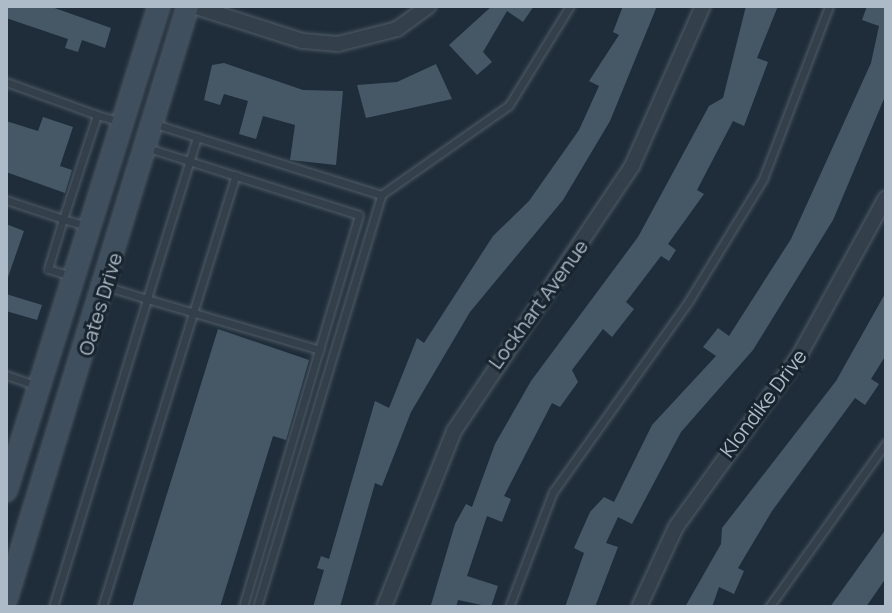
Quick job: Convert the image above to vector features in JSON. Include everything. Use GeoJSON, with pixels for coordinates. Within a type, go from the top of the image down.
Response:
{"type":"FeatureCollection","features":[{"type":"Feature","properties":{"kind":"main road","name":"Oates Drive"},"geometry":{"type":"LineString","coordinates":[[8,478],[159,6]]}},
{"type":"Feature","properties":{"kind":"main road","name":"Oates Drive"},"geometry":{"type":"LineString","coordinates":[[6,600],[191,6]]}},
{"type":"Feature","properties":{"kind":"main road"},"geometry":{"type":"LineString","coordinates":[[73,277],[105,286]]}},
{"type":"Feature","properties":{"kind":"main road"},"geometry":{"type":"LineString","coordinates":[[8,478],[44,482]]}},
{"type":"Feature","properties":{"kind":"street"},"geometry":{"type":"LineString","coordinates":[[191,6],[303,41],[338,44],[397,29],[429,6]]}},
{"type":"Feature","properties":{"kind":"street","name":"Lockhart Avenue"},"geometry":{"type":"LineString","coordinates":[[384,607],[454,431],[632,166],[703,6]]}},
{"type":"Feature","properties":{"kind":"street","name":"Klondike Drive"},"geometry":{"type":"LineString","coordinates":[[639,607],[676,527],[799,356],[886,198]]}},
{"type":"Feature","properties":{"kind":"lane"},"geometry":{"type":"LineString","coordinates":[[257,607],[381,195],[509,105],[570,6]]}},
{"type":"Feature","properties":{"kind":"lane"},"geometry":{"type":"LineString","coordinates":[[509,607],[553,492],[688,302],[763,179],[829,6]]}},
{"type":"Feature","properties":{"kind":"lane"},"geometry":{"type":"LineString","coordinates":[[6,82],[122,122]]}},
{"type":"Feature","properties":{"kind":"lane"},"geometry":{"type":"LineString","coordinates":[[73,277],[48,269],[97,115]]}},
{"type":"Feature","properties":{"kind":"lane"},"geometry":{"type":"LineString","coordinates":[[153,124],[381,195]]}},
{"type":"Feature","properties":{"kind":"lane"},"geometry":{"type":"LineString","coordinates":[[53,607],[197,137]]}},
{"type":"Feature","properties":{"kind":"lane"},"geometry":{"type":"LineString","coordinates":[[146,147],[359,215],[243,607]]}},
{"type":"Feature","properties":{"kind":"lane"},"geometry":{"type":"LineString","coordinates":[[102,607],[236,175]]}},
{"type":"Feature","properties":{"kind":"lane"},"geometry":{"type":"LineString","coordinates":[[6,200],[89,227]]}},
{"type":"Feature","properties":{"kind":"lane"},"geometry":{"type":"LineString","coordinates":[[105,286],[320,350]]}},
{"type":"Feature","properties":{"kind":"lane"},"geometry":{"type":"LineString","coordinates":[[6,375],[39,386]]}},
{"type":"Feature","properties":{"kind":"lane"},"geometry":{"type":"LineString","coordinates":[[769,607],[886,443]]}},
{"type":"Feature","properties":{"kind":"building"},"geometry":{"type":"Polygon","coordinates":[[[6,6],[49,6],[111,28],[105,48],[82,40],[78,52],[65,48],[68,39],[6,18],[6,6]]]}},
{"type":"Feature","properties":{"kind":"building"},"geometry":{"type":"Polygon","coordinates":[[[492,6],[534,6],[523,22],[507,11],[483,52],[492,62],[477,75],[449,45],[492,6]]]}},
{"type":"Feature","properties":{"kind":"building"},"geometry":{"type":"Polygon","coordinates":[[[623,6],[657,6],[610,121],[563,200],[470,312],[411,412],[382,486],[375,483],[340,607],[313,607],[324,570],[317,568],[321,556],[329,559],[375,401],[389,408],[417,338],[424,343],[493,236],[529,201],[579,130],[599,86],[589,81],[619,35],[613,32],[623,6]]]}},
{"type":"Feature","properties":{"kind":"building"},"geometry":{"type":"Polygon","coordinates":[[[746,6],[778,6],[757,58],[768,62],[744,126],[733,121],[697,190],[704,194],[668,244],[676,250],[669,261],[661,256],[626,302],[634,309],[612,337],[603,329],[572,370],[578,382],[560,407],[552,403],[504,496],[511,499],[502,522],[487,516],[467,576],[498,586],[491,607],[458,600],[456,607],[431,605],[455,524],[466,504],[472,507],[495,444],[531,381],[638,237],[709,106],[723,98],[746,6]]]}},
{"type":"Feature","properties":{"kind":"building"},"geometry":{"type":"Polygon","coordinates":[[[867,6],[886,6],[886,94],[833,220],[753,350],[681,432],[632,524],[618,517],[606,543],[618,547],[595,607],[565,607],[584,553],[574,548],[590,512],[604,497],[614,502],[652,425],[716,356],[703,347],[718,328],[729,336],[791,239],[871,63],[879,26],[862,20],[867,6]]]}},
{"type":"Feature","properties":{"kind":"building"},"geometry":{"type":"Polygon","coordinates":[[[224,63],[303,90],[343,91],[336,165],[290,160],[295,125],[263,116],[256,139],[239,134],[248,101],[224,94],[220,105],[204,100],[212,65],[224,63]]]}},
{"type":"Feature","properties":{"kind":"building"},"geometry":{"type":"Polygon","coordinates":[[[436,64],[452,99],[366,118],[357,85],[397,82],[436,64]]]}},
{"type":"Feature","properties":{"kind":"building"},"geometry":{"type":"Polygon","coordinates":[[[43,117],[73,127],[60,166],[72,170],[65,193],[6,172],[6,121],[38,131],[43,117]]]}},
{"type":"Feature","properties":{"kind":"building"},"geometry":{"type":"Polygon","coordinates":[[[6,224],[24,231],[8,277],[6,277],[6,224]]]}},
{"type":"Feature","properties":{"kind":"building"},"geometry":{"type":"Polygon","coordinates":[[[886,292],[886,355],[871,379],[879,384],[865,405],[855,398],[772,511],[738,568],[744,571],[734,594],[719,587],[712,607],[685,607],[721,544],[722,528],[836,381],[886,292]]]}},
{"type":"Feature","properties":{"kind":"building"},"geometry":{"type":"Polygon","coordinates":[[[6,294],[42,305],[37,320],[6,311],[6,294]]]}},
{"type":"Feature","properties":{"kind":"building"},"geometry":{"type":"Polygon","coordinates":[[[218,329],[309,360],[286,440],[273,436],[220,607],[132,607],[218,329]]]}},
{"type":"Feature","properties":{"kind":"building"},"geometry":{"type":"Polygon","coordinates":[[[886,529],[886,578],[866,607],[830,607],[886,529]]]}}]}
